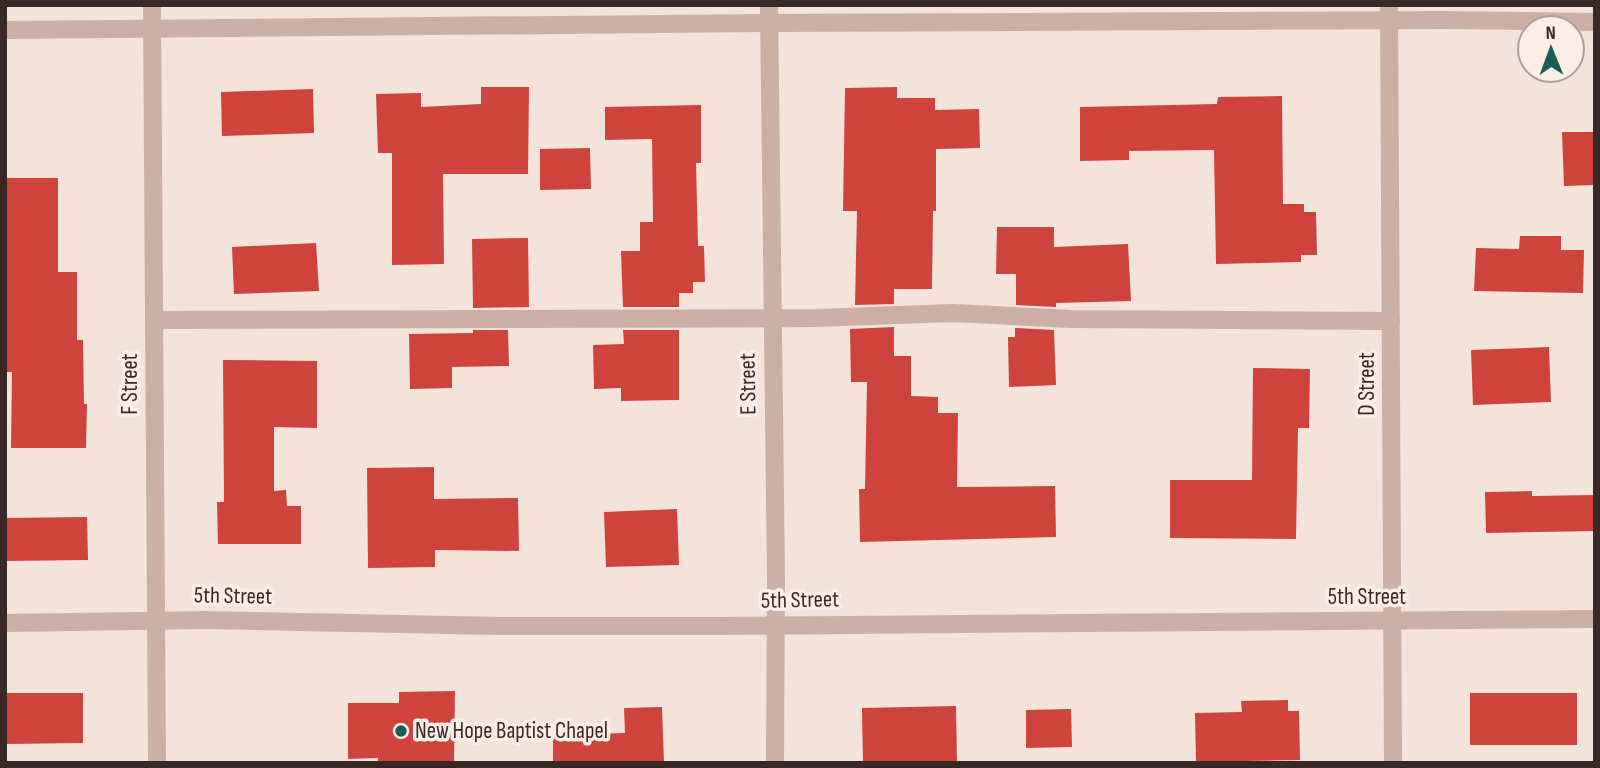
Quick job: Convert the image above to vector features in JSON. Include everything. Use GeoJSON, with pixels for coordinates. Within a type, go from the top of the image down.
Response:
{"type":"FeatureCollection","features":[{"type":"Feature","properties":{"kind":"street","name":"F Street"},"geometry":{"type":"LineString","coordinates":[[152,5],[157,763]]}},
{"type":"Feature","properties":{"kind":"street"},"geometry":{"type":"LineString","coordinates":[[5,30],[769,14],[1390,13],[1595,22]]}},
{"type":"Feature","properties":{"kind":"street","name":"D Street"},"geometry":{"type":"LineString","coordinates":[[1390,13],[1393,763]]}},
{"type":"Feature","properties":{"kind":"street","name":"E Street"},"geometry":{"type":"LineString","coordinates":[[769,14],[775,763]]}},
{"type":"Feature","properties":{"kind":"street"},"geometry":{"type":"LineString","coordinates":[[154,320],[772,318],[953,313],[1071,319],[1391,321]]}},
{"type":"Feature","properties":{"kind":"street","name":"5th Street"},"geometry":{"type":"LineString","coordinates":[[5,623],[155,620],[498,626],[1595,619]]}},
{"type":"Feature","properties":{"kind":"building"},"geometry":{"type":"Polygon","coordinates":[[[481,87],[529,87],[528,174],[443,174],[444,264],[392,265],[392,153],[378,153],[376,94],[421,93],[421,107],[481,104],[481,87]]]}},
{"type":"Feature","properties":{"kind":"building"},"geometry":{"type":"Polygon","coordinates":[[[897,87],[897,98],[935,98],[935,110],[979,109],[980,148],[936,149],[932,289],[894,289],[894,304],[855,305],[857,211],[843,211],[845,88],[897,87]]]}},
{"type":"Feature","properties":{"kind":"building"},"geometry":{"type":"Polygon","coordinates":[[[313,89],[314,133],[222,136],[221,92],[313,89]]]}},
{"type":"Feature","properties":{"kind":"building"},"geometry":{"type":"Polygon","coordinates":[[[1282,96],[1283,204],[1304,204],[1304,212],[1316,212],[1317,255],[1301,255],[1301,262],[1216,264],[1214,150],[1129,151],[1129,160],[1080,161],[1080,107],[1217,104],[1218,97],[1282,96]]]}},
{"type":"Feature","properties":{"kind":"building"},"geometry":{"type":"Polygon","coordinates":[[[701,105],[701,163],[696,163],[698,246],[704,246],[705,282],[693,282],[693,293],[679,293],[679,307],[623,307],[621,251],[640,251],[640,222],[653,222],[652,139],[605,140],[605,107],[701,105]]]}},
{"type":"Feature","properties":{"kind":"building"},"geometry":{"type":"Polygon","coordinates":[[[1562,132],[1595,132],[1595,185],[1564,186],[1562,132]]]}},
{"type":"Feature","properties":{"kind":"building"},"geometry":{"type":"Polygon","coordinates":[[[590,148],[591,189],[540,190],[540,149],[590,148]]]}},
{"type":"Feature","properties":{"kind":"building"},"geometry":{"type":"Polygon","coordinates":[[[5,178],[58,178],[58,272],[77,272],[77,340],[83,340],[84,404],[87,404],[86,448],[11,448],[12,372],[5,372],[5,178]]]}},
{"type":"Feature","properties":{"kind":"building"},"geometry":{"type":"Polygon","coordinates":[[[997,227],[1054,227],[1054,247],[1128,244],[1131,301],[1056,303],[1056,307],[1016,305],[1016,274],[996,274],[997,227]]]}},
{"type":"Feature","properties":{"kind":"building"},"geometry":{"type":"Polygon","coordinates":[[[1520,236],[1561,236],[1561,250],[1584,250],[1583,293],[1474,291],[1476,248],[1519,249],[1520,236]]]}},
{"type":"Feature","properties":{"kind":"building"},"geometry":{"type":"Polygon","coordinates":[[[528,238],[529,307],[473,308],[472,239],[528,238]]]}},
{"type":"Feature","properties":{"kind":"building"},"geometry":{"type":"Polygon","coordinates":[[[316,243],[319,291],[234,294],[232,247],[316,243]]]}},
{"type":"Feature","properties":{"kind":"building"},"geometry":{"type":"Polygon","coordinates":[[[894,327],[894,356],[911,356],[911,396],[938,397],[938,413],[958,413],[957,487],[1055,486],[1056,537],[860,542],[859,489],[865,489],[867,382],[851,382],[850,329],[894,327]]]}},
{"type":"Feature","properties":{"kind":"building"},"geometry":{"type":"Polygon","coordinates":[[[1015,328],[1054,330],[1056,385],[1009,387],[1008,337],[1015,337],[1015,328]]]}},
{"type":"Feature","properties":{"kind":"building"},"geometry":{"type":"Polygon","coordinates":[[[473,330],[508,330],[509,366],[452,367],[452,388],[410,389],[409,334],[473,333],[473,330]]]}},
{"type":"Feature","properties":{"kind":"building"},"geometry":{"type":"Polygon","coordinates":[[[623,330],[679,330],[679,400],[621,401],[621,388],[594,389],[593,345],[624,344],[623,330]]]}},
{"type":"Feature","properties":{"kind":"building"},"geometry":{"type":"Polygon","coordinates":[[[1549,347],[1551,402],[1473,405],[1471,350],[1549,347]]]}},
{"type":"Feature","properties":{"kind":"building"},"geometry":{"type":"Polygon","coordinates":[[[223,360],[317,361],[317,428],[274,427],[274,491],[286,490],[287,506],[301,506],[301,544],[218,544],[217,502],[224,502],[223,360]]]}},
{"type":"Feature","properties":{"kind":"building"},"geometry":{"type":"Polygon","coordinates":[[[1253,368],[1310,369],[1309,428],[1298,428],[1296,539],[1170,538],[1170,480],[1252,480],[1253,368]]]}},
{"type":"Feature","properties":{"kind":"building"},"geometry":{"type":"Polygon","coordinates":[[[434,467],[434,499],[518,498],[519,551],[435,550],[435,567],[368,568],[367,468],[434,467]]]}},
{"type":"Feature","properties":{"kind":"building"},"geometry":{"type":"Polygon","coordinates":[[[1532,491],[1532,496],[1595,495],[1595,531],[1486,533],[1485,492],[1532,491]]]}},
{"type":"Feature","properties":{"kind":"building"},"geometry":{"type":"Polygon","coordinates":[[[677,509],[679,565],[606,567],[604,512],[677,509]]]}},
{"type":"Feature","properties":{"kind":"building"},"geometry":{"type":"Polygon","coordinates":[[[87,517],[88,560],[5,561],[5,518],[87,517]]]}},
{"type":"Feature","properties":{"kind":"building","name":"New Hope Baptist Chapel"},"geometry":{"type":"Polygon","coordinates":[[[455,691],[454,763],[378,763],[378,758],[348,759],[348,703],[399,703],[399,692],[455,691]]]}},
{"type":"Feature","properties":{"kind":"building"},"geometry":{"type":"Polygon","coordinates":[[[5,693],[83,693],[83,743],[5,744],[5,693]]]}},
{"type":"Feature","properties":{"kind":"building"},"geometry":{"type":"Polygon","coordinates":[[[1470,693],[1577,693],[1577,745],[1470,745],[1470,693]]]}},
{"type":"Feature","properties":{"kind":"building"},"geometry":{"type":"Polygon","coordinates":[[[1288,700],[1288,711],[1299,711],[1300,760],[1196,762],[1195,713],[1242,712],[1241,701],[1288,700]]]}},
{"type":"Feature","properties":{"kind":"building"},"geometry":{"type":"Polygon","coordinates":[[[956,706],[957,763],[863,763],[862,708],[956,706]]]}},
{"type":"Feature","properties":{"kind":"building"},"geometry":{"type":"Polygon","coordinates":[[[662,707],[664,763],[553,763],[553,735],[625,733],[624,708],[662,707]]]}},
{"type":"Feature","properties":{"kind":"building"},"geometry":{"type":"Polygon","coordinates":[[[1071,709],[1072,747],[1026,748],[1026,710],[1071,709]]]}},
{"type":"Feature","properties":{"kind":"place","name":"New Hope Baptist Chapel"},"geometry":{"type":"Point","coordinates":[401,731]}}]}
